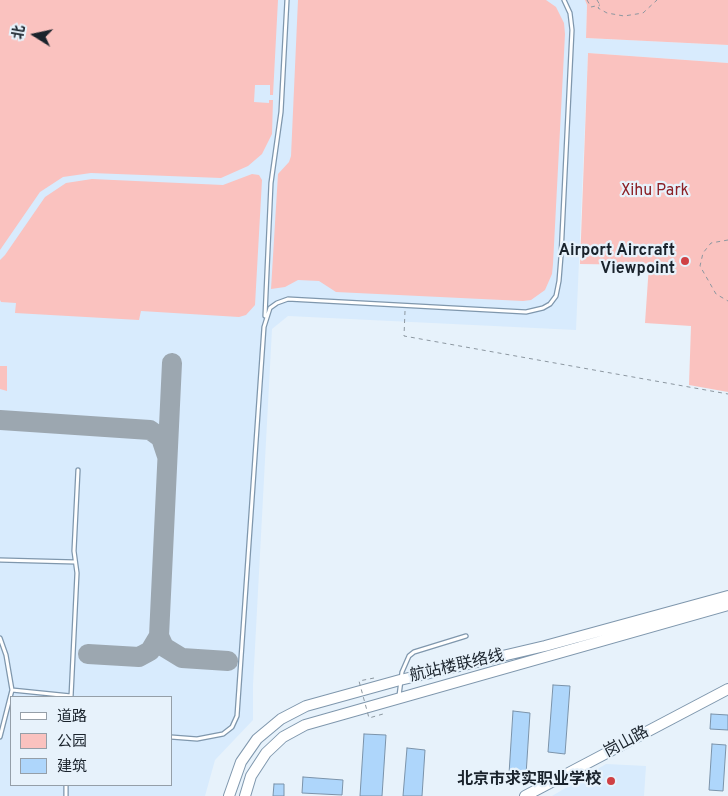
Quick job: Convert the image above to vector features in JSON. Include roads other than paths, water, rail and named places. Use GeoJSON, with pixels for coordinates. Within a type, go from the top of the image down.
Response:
{"type":"FeatureCollection","features":[{"type":"Feature","properties":{"kind":"main road","name":"航站楼联络线"},"geometry":{"type":"LineString","coordinates":[[228,796],[246,754],[257,739],[281,718],[316,703],[400,680],[545,646],[728,596]]}},
{"type":"Feature","properties":{"kind":"main road","name":"航站楼联络线"},"geometry":{"type":"LineString","coordinates":[[245,796],[251,776],[258,762],[289,733],[321,719],[399,699],[728,605]]}},
{"type":"Feature","properties":{"kind":"main road","name":"岗山路"},"geometry":{"type":"LineString","coordinates":[[525,796],[728,690]]}},
{"type":"Feature","properties":{"kind":"lane"},"geometry":{"type":"LineString","coordinates":[[172,737],[197,739],[223,734],[232,727],[237,716],[272,183],[280,123],[286,0]]}},
{"type":"Feature","properties":{"kind":"lane"},"geometry":{"type":"LineString","coordinates":[[264,327],[270,308],[284,300],[526,312],[543,308],[556,296],[559,281],[572,30],[570,13],[564,0]]}},
{"type":"Feature","properties":{"kind":"lane"},"geometry":{"type":"LineString","coordinates":[[71,696],[78,573],[74,551],[78,470]]}},
{"type":"Feature","properties":{"kind":"lane"},"geometry":{"type":"LineString","coordinates":[[0,560],[76,562]]}},
{"type":"Feature","properties":{"kind":"lane"},"geometry":{"type":"LineString","coordinates":[[399,699],[400,680],[405,664],[414,652],[466,636]]}},
{"type":"Feature","properties":{"kind":"lane"},"geometry":{"type":"LineString","coordinates":[[0,638],[6,655],[12,690],[10,696]]}},
{"type":"Feature","properties":{"kind":"lane"},"geometry":{"type":"LineString","coordinates":[[12,690],[63,696]]}},
{"type":"Feature","properties":{"kind":"lane"},"geometry":{"type":"LineString","coordinates":[[0,737],[10,698]]}},
{"type":"Feature","properties":{"kind":"place","name":"Airport Aircraft Viewpoint"},"geometry":{"type":"Point","coordinates":[685,261]}},
{"type":"Feature","properties":{"kind":"place","name":"北京市求实职业学校"},"geometry":{"type":"Point","coordinates":[611,781]}},
{"type":"Feature","properties":{"kind":"park label","name":"Xihu Park"},"geometry":{"type":"Point","coordinates":[655,192]}}]}
